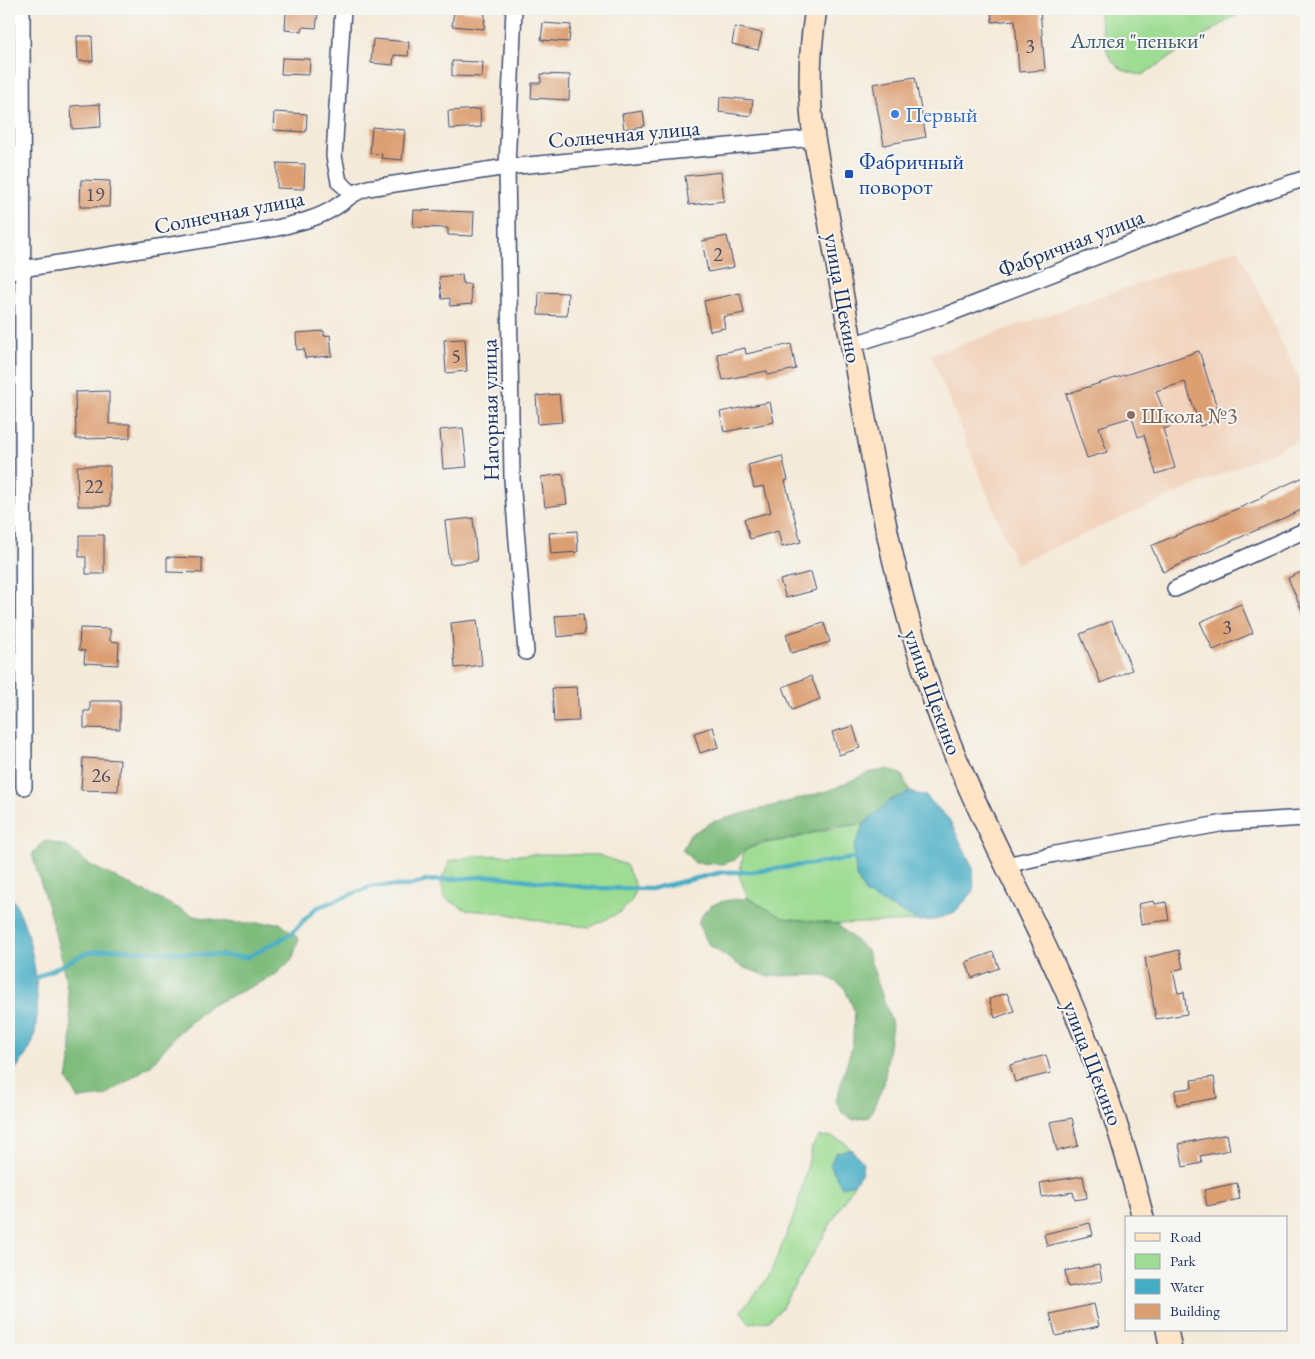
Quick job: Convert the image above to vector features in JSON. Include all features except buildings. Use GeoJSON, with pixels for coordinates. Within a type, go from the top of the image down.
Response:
{"type":"FeatureCollection","features":[{"type":"Feature","properties":{"kind":"main road","name":"улица Щекино"},"geometry":{"type":"LineString","coordinates":[[816,9],[809,105],[814,138],[889,551],[912,638],[935,705],[956,755],[1065,990],[1096,1064],[1115,1116],[1142,1216]]}},
{"type":"Feature","properties":{"kind":"main road"},"geometry":{"type":"LineString","coordinates":[[1167,1332],[1171,1350]]}},
{"type":"Feature","properties":{"kind":"street"},"geometry":{"type":"LineString","coordinates":[[22,9],[16,270],[24,787]]}},
{"type":"Feature","properties":{"kind":"street"},"geometry":{"type":"LineString","coordinates":[[343,9],[334,156],[339,182],[352,193]]}},
{"type":"Feature","properties":{"kind":"street","name":"Нагорная улица"},"geometry":{"type":"LineString","coordinates":[[514,9],[507,166],[512,479],[526,652]]}},
{"type":"Feature","properties":{"kind":"street","name":"Солнечная улица"},"geometry":{"type":"LineString","coordinates":[[16,270],[277,228],[315,218],[334,208],[352,193],[368,188],[507,166],[814,138]]}},
{"type":"Feature","properties":{"kind":"street","name":"Фабричная улица"},"geometry":{"type":"LineString","coordinates":[[851,346],[946,315],[1255,195],[1306,178]]}},
{"type":"Feature","properties":{"kind":"street"},"geometry":{"type":"LineString","coordinates":[[1175,589],[1306,530]]}},
{"type":"Feature","properties":{"kind":"street"},"geometry":{"type":"LineString","coordinates":[[1006,865],[1055,854],[1225,823],[1306,818]]}},
{"type":"Feature","properties":{"kind":"shaded area","name":"Школа №3"},"geometry":{"type":"Polygon","coordinates":[[[1238,249],[1306,394],[1306,437],[1016,564],[931,355],[1238,249]]]}},
{"type":"Feature","properties":{"kind":"green space","name":"Аллея \"пеньки\""},"geometry":{"type":"Polygon","coordinates":[[[1097,9],[1241,9],[1238,14],[1142,75],[1128,72],[1118,67],[1112,60],[1105,42],[1097,9]]]}},
{"type":"Feature","properties":{"kind":"green space"},"geometry":{"type":"Polygon","coordinates":[[[889,769],[902,775],[910,792],[891,800],[864,824],[835,826],[790,839],[759,843],[744,851],[735,860],[723,864],[695,863],[682,850],[690,835],[712,822],[831,790],[867,773],[889,769]]]}},
{"type":"Feature","properties":{"kind":"green space"},"geometry":{"type":"Polygon","coordinates":[[[864,824],[854,848],[856,876],[866,894],[919,921],[837,924],[783,918],[748,898],[739,875],[744,851],[763,844],[836,828],[864,824]]]}},
{"type":"Feature","properties":{"kind":"green space"},"geometry":{"type":"Polygon","coordinates":[[[45,840],[68,847],[90,865],[194,916],[235,923],[280,923],[299,939],[292,960],[274,976],[208,1007],[178,1033],[151,1065],[105,1096],[79,1099],[67,1080],[71,1054],[71,1022],[64,973],[53,925],[32,854],[45,840]]]}},
{"type":"Feature","properties":{"kind":"green space"},"geometry":{"type":"Polygon","coordinates":[[[599,855],[626,865],[636,887],[632,900],[621,912],[590,927],[550,923],[503,913],[467,910],[444,898],[441,881],[450,861],[473,856],[599,855]]]}},
{"type":"Feature","properties":{"kind":"green space"},"geometry":{"type":"Polygon","coordinates":[[[748,898],[783,918],[837,924],[867,951],[892,1024],[884,1084],[869,1117],[854,1120],[843,1114],[836,1101],[852,1046],[855,1012],[844,987],[824,975],[767,976],[740,966],[709,945],[698,924],[702,916],[707,910],[718,903],[748,898]]]}},
{"type":"Feature","properties":{"kind":"green space"},"geometry":{"type":"Polygon","coordinates":[[[829,1136],[844,1142],[851,1149],[835,1153],[842,1187],[854,1184],[781,1309],[768,1321],[749,1323],[741,1311],[769,1277],[796,1211],[812,1147],[819,1137],[829,1136]]]}},
{"type":"Feature","properties":{"kind":"water"},"geometry":{"type":"Polygon","coordinates":[[[910,792],[926,796],[949,819],[973,868],[974,891],[955,912],[935,920],[919,921],[866,894],[856,876],[854,848],[864,824],[891,800],[910,792]]]}},
{"type":"Feature","properties":{"kind":"water"},"geometry":{"type":"Polygon","coordinates":[[[12,898],[26,928],[31,947],[37,988],[37,1008],[36,1026],[31,1046],[9,1077],[9,899],[12,898]]]}},
{"type":"Feature","properties":{"kind":"water"},"geometry":{"type":"Polygon","coordinates":[[[851,1149],[863,1162],[862,1172],[854,1184],[842,1187],[830,1165],[835,1153],[851,1149]]]}},
{"type":"Feature","properties":{"kind":"waterway"},"geometry":{"type":"LineString","coordinates":[[34,979],[86,953],[110,949],[248,957],[291,934],[316,908],[373,886],[407,886],[426,881],[494,876],[592,888],[650,889],[723,872],[751,872],[855,858]]}},
{"type":"Feature","properties":{"kind":"place","name":"Первый"},"geometry":{"type":"Point","coordinates":[895,114]}},
{"type":"Feature","properties":{"kind":"place","name":"Фабричный поворот"},"geometry":{"type":"Point","coordinates":[849,174]}},
{"type":"Feature","properties":{"kind":"place","name":"Школа №3"},"geometry":{"type":"Point","coordinates":[1131,415]}}]}
